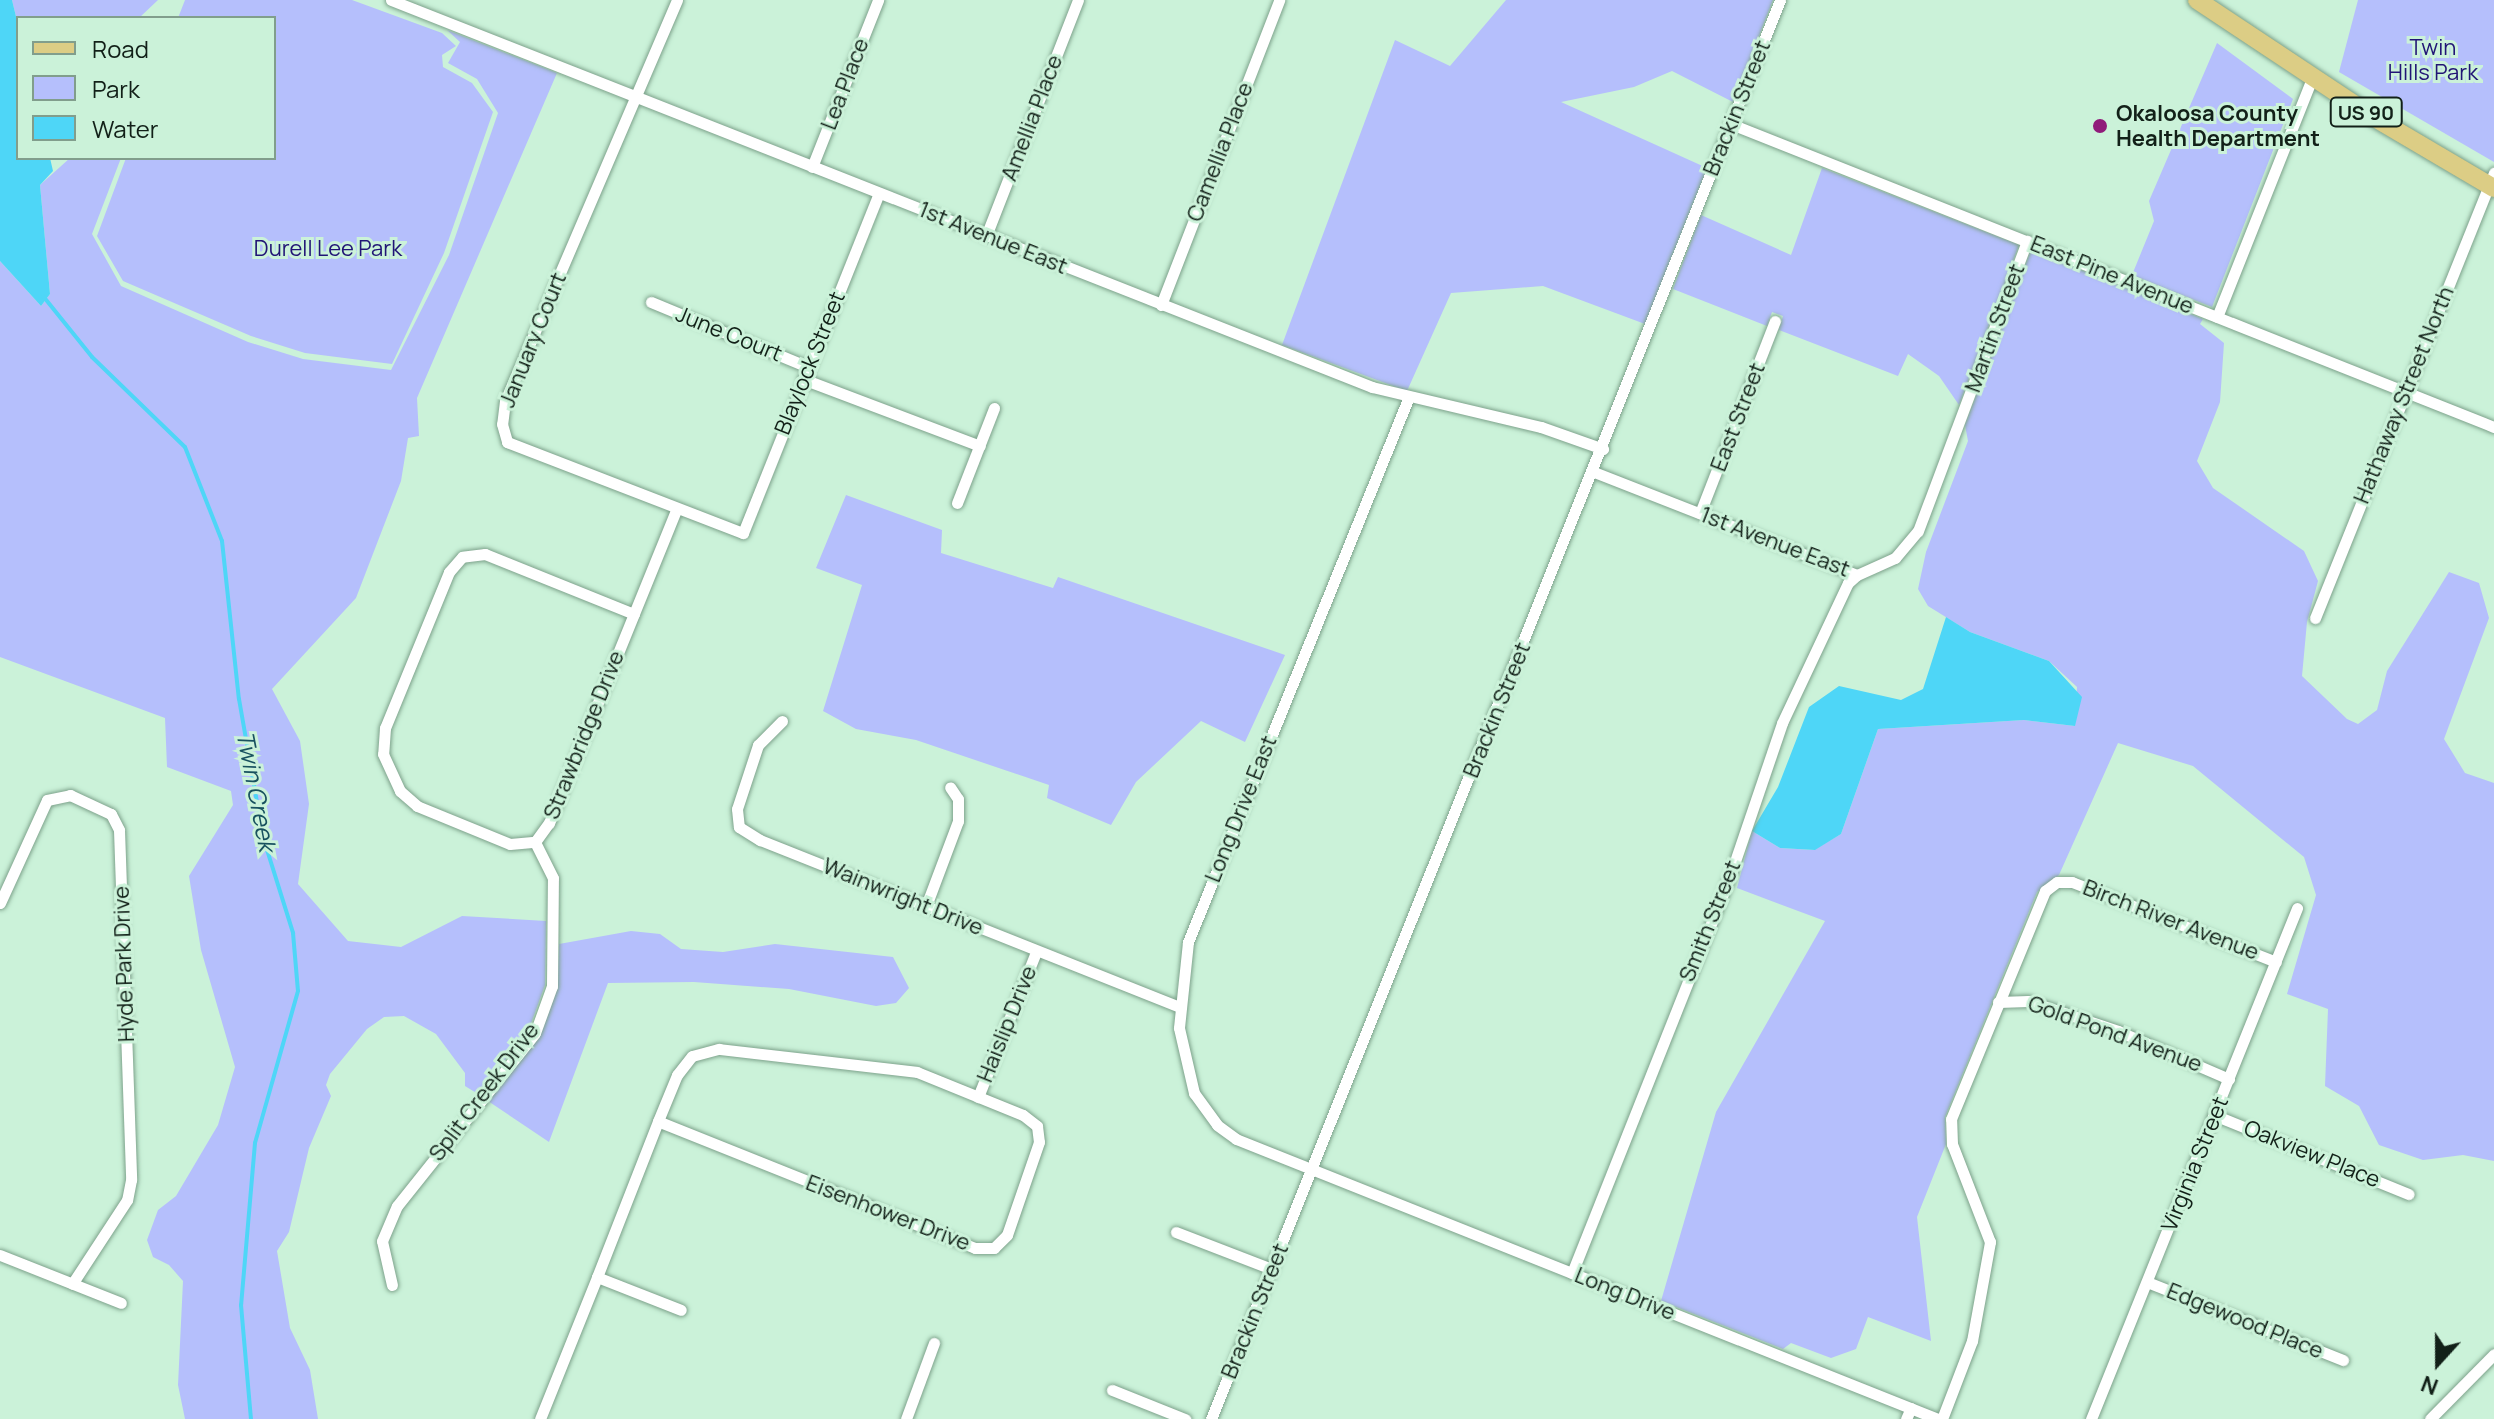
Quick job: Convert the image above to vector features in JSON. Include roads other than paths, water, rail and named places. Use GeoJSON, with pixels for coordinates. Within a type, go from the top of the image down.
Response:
{"type":"FeatureCollection","features":[{"type":"Feature","properties":{"kind":"main road","name":"US 90"},"geometry":{"type":"LineString","coordinates":[[2197,0],[2312,78],[2492,182]]}},
{"type":"Feature","properties":{"kind":"street","name":"1st Avenue East"},"geometry":{"type":"LineString","coordinates":[[391,0],[1161,305],[1408,399],[1541,427],[1603,449]]}},
{"type":"Feature","properties":{"kind":"street"},"geometry":{"type":"LineString","coordinates":[[639,97],[677,0]]}},
{"type":"Feature","properties":{"kind":"street","name":"Lea Place"},"geometry":{"type":"LineString","coordinates":[[812,167],[878,0]]}},
{"type":"Feature","properties":{"kind":"street","name":"Amellia Place"},"geometry":{"type":"LineString","coordinates":[[986,236],[1078,0]]}},
{"type":"Feature","properties":{"kind":"street","name":"Camellia Place"},"geometry":{"type":"LineString","coordinates":[[1161,305],[1279,0]]}},
{"type":"Feature","properties":{"kind":"street","name":"Brackin Street"},"geometry":{"type":"LineString","coordinates":[[1211,1419],[1594,472],[1780,0]]}},
{"type":"Feature","properties":{"kind":"street"},"geometry":{"type":"LineString","coordinates":[[2217,317],[2312,78]]}},
{"type":"Feature","properties":{"kind":"street","name":"January Court"},"geometry":{"type":"LineString","coordinates":[[639,97],[511,386],[502,424],[507,442],[676,510],[743,533]]}},
{"type":"Feature","properties":{"kind":"street","name":"East Pine Avenue"},"geometry":{"type":"LineString","coordinates":[[1731,124],[2494,427]]}},
{"type":"Feature","properties":{"kind":"street","name":"Hathaway Street North"},"geometry":{"type":"LineString","coordinates":[[2315,618],[2492,182]]}},
{"type":"Feature","properties":{"kind":"street","name":"Blaylock Street"},"geometry":{"type":"LineString","coordinates":[[743,533],[879,193]]}},
{"type":"Feature","properties":{"kind":"street","name":"Martin Street"},"geometry":{"type":"LineString","coordinates":[[1962,415],[2027,241]]}},
{"type":"Feature","properties":{"kind":"street","name":"June Court"},"geometry":{"type":"LineString","coordinates":[[651,302],[808,367]]}},
{"type":"Feature","properties":{"kind":"street","name":"East Street"},"geometry":{"type":"LineString","coordinates":[[1700,513],[1775,321]]}},
{"type":"Feature","properties":{"kind":"street"},"geometry":{"type":"LineString","coordinates":[[803,379],[980,446]]}},
{"type":"Feature","properties":{"kind":"street","name":"Long Drive East"},"geometry":{"type":"LineString","coordinates":[[1312,1169],[1236,1139],[1206,1114],[1182,1047],[1179,1007],[1193,926],[1408,399]]}},
{"type":"Feature","properties":{"kind":"street"},"geometry":{"type":"LineString","coordinates":[[957,503],[994,408]]}},
{"type":"Feature","properties":{"kind":"street","name":"1st Avenue East"},"geometry":{"type":"LineString","coordinates":[[1594,472],[1857,575],[1895,558],[1914,538],[1962,415]]}},
{"type":"Feature","properties":{"kind":"street","name":"Strawbridge Drive"},"geometry":{"type":"LineString","coordinates":[[634,614],[485,554],[462,557],[449,572],[385,728],[383,754],[400,791],[417,806],[510,844],[535,842],[549,823],[634,614],[676,510]]}},
{"type":"Feature","properties":{"kind":"street","name":"Smith Street"},"geometry":{"type":"LineString","coordinates":[[1572,1273],[1731,873],[1782,723],[1848,583],[1857,575]]}},
{"type":"Feature","properties":{"kind":"street","name":"Wainwright Drive"},"geometry":{"type":"LineString","coordinates":[[782,721],[758,745],[737,809],[739,827],[1036,952],[1179,1007]]}},
{"type":"Feature","properties":{"kind":"street"},"geometry":{"type":"LineString","coordinates":[[926,906],[958,821],[958,799],[950,787]]}},
{"type":"Feature","properties":{"kind":"street","name":"Hyde Park Drive"},"geometry":{"type":"LineString","coordinates":[[0,903],[47,800],[70,795],[111,814],[119,830],[131,1180],[127,1200],[72,1284]]}},
{"type":"Feature","properties":{"kind":"street","name":"Split Creek Drive"},"geometry":{"type":"LineString","coordinates":[[392,1285],[382,1241],[397,1206],[535,1033],[552,986],[553,878],[535,842]]}},
{"type":"Feature","properties":{"kind":"street","name":"Birch River Avenue"},"geometry":{"type":"LineString","coordinates":[[1998,1002],[2042,894],[2065,880],[2276,962]]}},
{"type":"Feature","properties":{"kind":"street","name":"Virginia Street"},"geometry":{"type":"LineString","coordinates":[[2091,1419],[2297,908]]}},
{"type":"Feature","properties":{"kind":"street","name":"Haislip Drive"},"geometry":{"type":"LineString","coordinates":[[978,1097],[1036,952]]}},
{"type":"Feature","properties":{"kind":"street","name":"Gold Pond Avenue"},"geometry":{"type":"LineString","coordinates":[[1998,1002],[2028,1001],[2118,1031],[2229,1079]]}},
{"type":"Feature","properties":{"kind":"street"},"geometry":{"type":"LineString","coordinates":[[1940,1419],[1972,1341],[1990,1242],[1952,1144],[1951,1119],[1998,1002]]}},
{"type":"Feature","properties":{"kind":"street","name":"Eisenhower Drive"},"geometry":{"type":"LineString","coordinates":[[540,1419],[658,1121],[677,1075],[692,1056],[719,1049],[917,1072],[1023,1115],[1037,1126],[1039,1142],[1007,1235],[994,1248],[975,1248],[658,1121]]}},
{"type":"Feature","properties":{"kind":"street","name":"Oakview Place"},"geometry":{"type":"LineString","coordinates":[[2214,1115],[2409,1194]]}},
{"type":"Feature","properties":{"kind":"street","name":"Long Drive"},"geometry":{"type":"LineString","coordinates":[[1312,1169],[1572,1273],[1908,1414],[1940,1419]]}},
{"type":"Feature","properties":{"kind":"street"},"geometry":{"type":"LineString","coordinates":[[1176,1232],[1272,1269]]}},
{"type":"Feature","properties":{"kind":"street"},"geometry":{"type":"LineString","coordinates":[[0,1255],[121,1303]]}},
{"type":"Feature","properties":{"kind":"street"},"geometry":{"type":"LineString","coordinates":[[597,1277],[681,1310]]}},
{"type":"Feature","properties":{"kind":"street","name":"Edgewood Place"},"geometry":{"type":"LineString","coordinates":[[2147,1282],[2343,1360]]}},
{"type":"Feature","properties":{"kind":"street"},"geometry":{"type":"LineString","coordinates":[[906,1419],[934,1343]]}},
{"type":"Feature","properties":{"kind":"street"},"geometry":{"type":"LineString","coordinates":[[2430,1419],[2494,1354]]}},
{"type":"Feature","properties":{"kind":"street"},"geometry":{"type":"LineString","coordinates":[[1112,1390],[1185,1419]]}},
{"type":"Feature","properties":{"kind":"water"},"geometry":{"type":"Polygon","coordinates":[[[0,0],[12,0],[16,17],[16,160],[50,160],[53,171],[40,185],[50,294],[41,306],[0,261],[0,0]]]}},
{"type":"Feature","properties":{"kind":"water"},"geometry":{"type":"Polygon","coordinates":[[[1946,617],[1970,632],[2049,661],[2082,697],[2075,726],[2024,720],[1878,729],[1841,834],[1815,850],[1780,848],[1752,831],[1778,787],[1809,707],[1839,686],[1901,700],[1923,689],[1946,617]]]}},
{"type":"Feature","properties":{"kind":"waterway","name":"Twin Creek"},"geometry":{"type":"LineString","coordinates":[[43,296],[92,357],[185,447],[222,541],[239,699],[263,837],[293,933],[298,991],[255,1143],[241,1305],[251,1419]]}},
{"type":"Feature","properties":{"kind":"place","name":"Okaloosa County Health Department"},"geometry":{"type":"Point","coordinates":[2100,126]}},
{"type":"Feature","properties":{"kind":"park label","name":"Twin Hills Park"},"geometry":{"type":"Point","coordinates":[2433,60]}},
{"type":"Feature","properties":{"kind":"park label","name":"Durell Lee Park"},"geometry":{"type":"Point","coordinates":[328,249]}}]}
